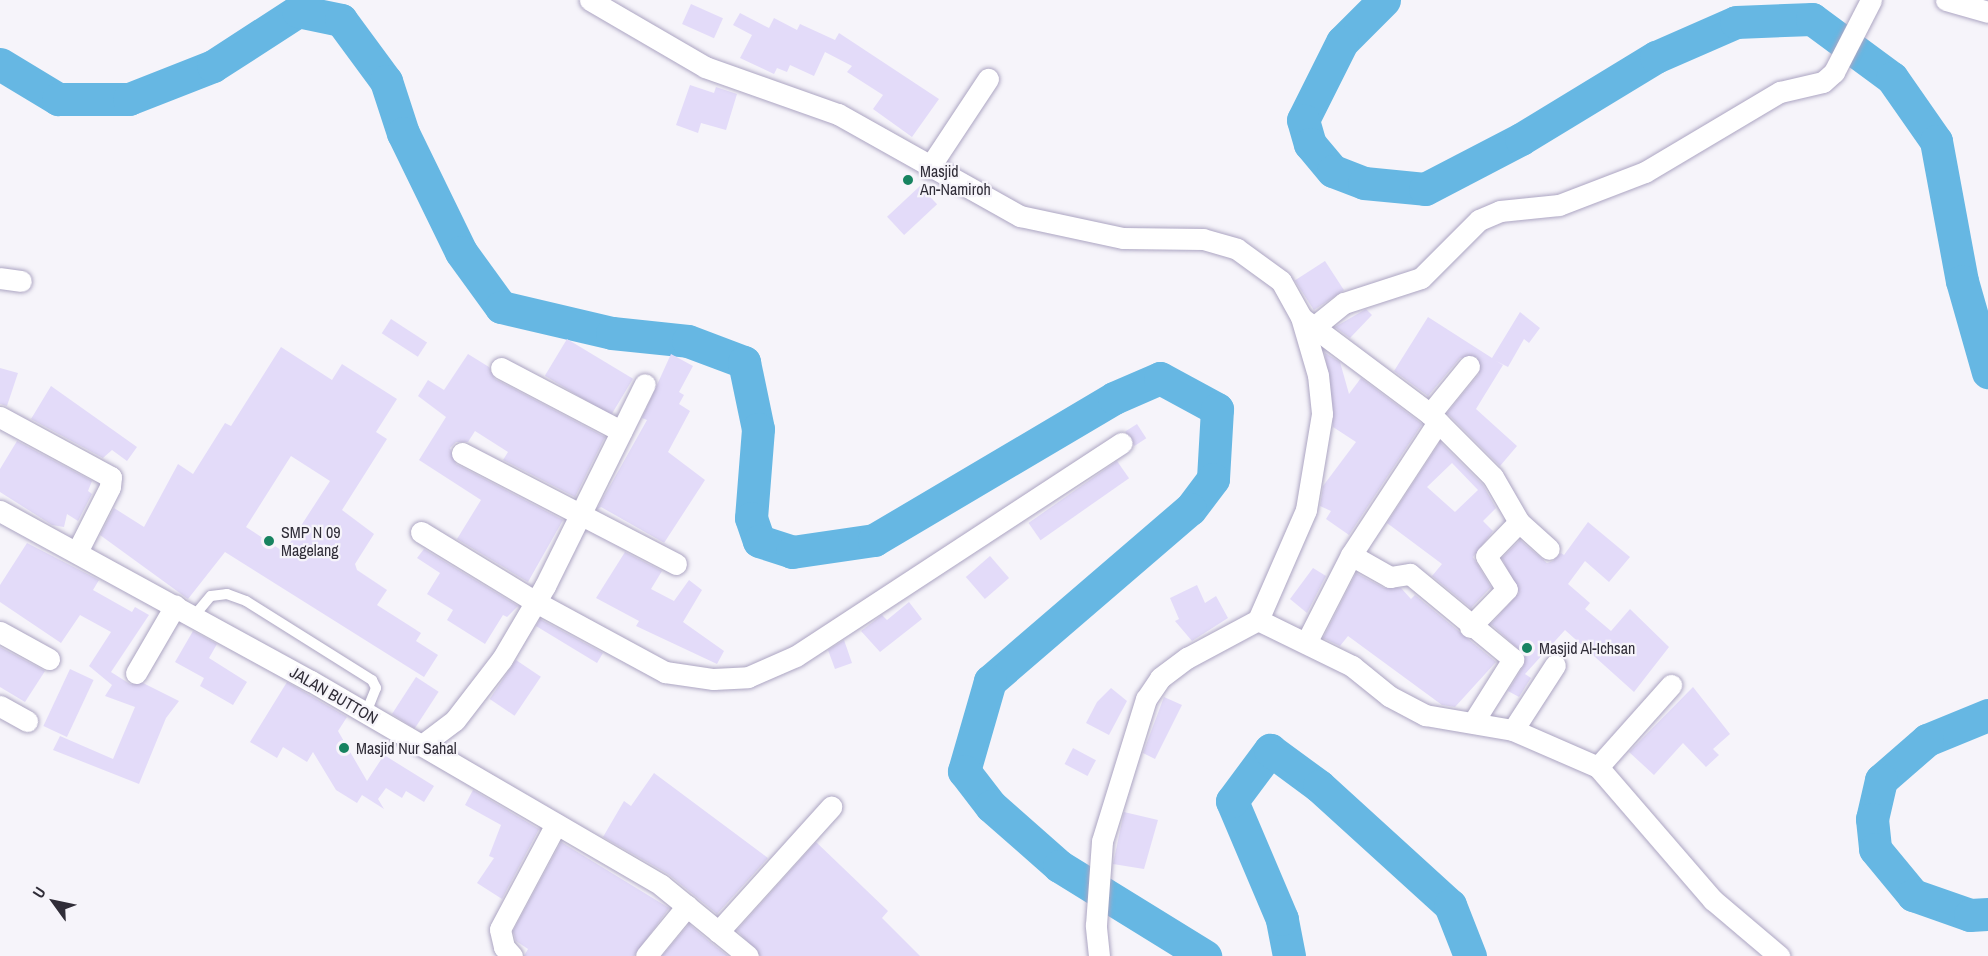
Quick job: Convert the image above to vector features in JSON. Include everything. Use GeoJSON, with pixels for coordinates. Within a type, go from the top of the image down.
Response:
{"type":"FeatureCollection","features":[{"type":"Feature","properties":{"kind":"street"},"geometry":{"type":"LineString","coordinates":[[590,0],[705,67],[838,114],[929,168],[1020,216],[1053,225],[1124,238],[1203,239],[1238,249],[1281,281],[1307,322],[1434,418],[1493,477],[1519,522],[1549,549]]}},
{"type":"Feature","properties":{"kind":"street"},"geometry":{"type":"LineString","coordinates":[[1307,322],[1344,303],[1421,278],[1479,220],[1500,211],[1551,208],[1645,172],[1780,92],[1822,82],[1834,72],[1870,0]]}},
{"type":"Feature","properties":{"kind":"street"},"geometry":{"type":"LineString","coordinates":[[1946,0],[1988,12]]}},
{"type":"Feature","properties":{"kind":"street"},"geometry":{"type":"LineString","coordinates":[[929,168],[988,79]]}},
{"type":"Feature","properties":{"kind":"street"},"geometry":{"type":"LineString","coordinates":[[0,278],[21,281]]}},
{"type":"Feature","properties":{"kind":"street"},"geometry":{"type":"LineString","coordinates":[[1099,956],[1096,925],[1104,868],[1102,841],[1146,699],[1160,678],[1187,658],[1258,620],[1306,510],[1322,414],[1318,375],[1307,322]]}},
{"type":"Feature","properties":{"kind":"street"},"geometry":{"type":"LineString","coordinates":[[1306,643],[1351,555],[1434,418],[1469,366]]}},
{"type":"Feature","properties":{"kind":"street"},"geometry":{"type":"LineString","coordinates":[[501,368],[621,431]]}},
{"type":"Feature","properties":{"kind":"street"},"geometry":{"type":"LineString","coordinates":[[422,745],[455,720],[502,659],[579,516],[645,384]]}},
{"type":"Feature","properties":{"kind":"street"},"geometry":{"type":"LineString","coordinates":[[0,417],[111,477],[110,487],[76,552]]}},
{"type":"Feature","properties":{"kind":"street"},"geometry":{"type":"LineString","coordinates":[[421,532],[534,601],[664,672],[713,679],[748,677],[796,656],[1121,443]]}},
{"type":"Feature","properties":{"kind":"street"},"geometry":{"type":"LineString","coordinates":[[462,453],[579,516],[676,564]]}},
{"type":"Feature","properties":{"kind":"street","name":"JALAN BUTTON"},"geometry":{"type":"LineString","coordinates":[[1,514],[194,615],[661,885],[747,956]]}},
{"type":"Feature","properties":{"kind":"street"},"geometry":{"type":"LineString","coordinates":[[1470,627],[1507,589],[1507,582],[1486,556],[1519,522]]}},
{"type":"Feature","properties":{"kind":"street"},"geometry":{"type":"LineString","coordinates":[[1351,555],[1390,577],[1410,574],[1470,627],[1513,659],[1474,721]]}},
{"type":"Feature","properties":{"kind":"street"},"geometry":{"type":"LineString","coordinates":[[136,673],[175,606]]}},
{"type":"Feature","properties":{"kind":"street"},"geometry":{"type":"LineString","coordinates":[[1258,620],[1306,643],[1425,715],[1474,721],[1513,730],[1599,767],[1713,900],[1779,956]]}},
{"type":"Feature","properties":{"kind":"street"},"geometry":{"type":"LineString","coordinates":[[0,632],[49,659]]}},
{"type":"Feature","properties":{"kind":"street"},"geometry":{"type":"LineString","coordinates":[[1513,730],[1555,665]]}},
{"type":"Feature","properties":{"kind":"street"},"geometry":{"type":"LineString","coordinates":[[1599,767],[1671,685]]}},
{"type":"Feature","properties":{"kind":"street"},"geometry":{"type":"LineString","coordinates":[[0,706],[27,720]]}},
{"type":"Feature","properties":{"kind":"street"},"geometry":{"type":"LineString","coordinates":[[451,762],[455,720]]}},
{"type":"Feature","properties":{"kind":"street"},"geometry":{"type":"LineString","coordinates":[[718,932],[831,807]]}},
{"type":"Feature","properties":{"kind":"street"},"geometry":{"type":"LineString","coordinates":[[512,956],[504,947],[500,929],[556,824]]}},
{"type":"Feature","properties":{"kind":"street"},"geometry":{"type":"LineString","coordinates":[[646,956],[687,906]]}},
{"type":"Feature","properties":{"kind":"lane"},"geometry":{"type":"LineString","coordinates":[[194,615],[211,597],[227,594],[246,601],[372,680],[376,688],[366,713]]}},
{"type":"Feature","properties":{"kind":"building"},"geometry":{"type":"Polygon","coordinates":[[[691,4],[723,18],[714,38],[682,24],[691,4]]]}},
{"type":"Feature","properties":{"kind":"building"},"geometry":{"type":"Polygon","coordinates":[[[740,13],[769,28],[774,18],[797,30],[800,24],[835,40],[839,33],[939,99],[912,137],[873,109],[883,95],[847,72],[852,66],[825,52],[814,76],[790,65],[787,72],[777,68],[774,74],[740,58],[752,35],[733,25],[740,13]]]}},
{"type":"Feature","properties":{"kind":"building"},"geometry":{"type":"Polygon","coordinates":[[[690,85],[714,93],[716,87],[737,94],[726,130],[701,123],[698,133],[676,125],[690,85]]]}},
{"type":"Feature","properties":{"kind":"building"},"geometry":{"type":"Polygon","coordinates":[[[920,186],[937,204],[904,235],[887,217],[920,186]]]}},
{"type":"Feature","properties":{"kind":"building"},"geometry":{"type":"Polygon","coordinates":[[[1325,261],[1344,290],[1314,310],[1295,281],[1325,261]]]}},
{"type":"Feature","properties":{"kind":"building"},"geometry":{"type":"Polygon","coordinates":[[[1366,309],[1372,315],[1350,338],[1335,327],[1366,309]]]}},
{"type":"Feature","properties":{"kind":"building"},"geometry":{"type":"Polygon","coordinates":[[[1520,312],[1540,328],[1529,343],[1524,339],[1508,367],[1496,361],[1503,365],[1476,409],[1517,446],[1500,466],[1447,413],[1479,374],[1477,357],[1460,358],[1428,396],[1394,371],[1428,317],[1492,358],[1520,312]]]}},
{"type":"Feature","properties":{"kind":"building"},"geometry":{"type":"Polygon","coordinates":[[[391,319],[427,342],[418,357],[382,333],[391,319]]]}},
{"type":"Feature","properties":{"kind":"building"},"geometry":{"type":"Polygon","coordinates":[[[567,339],[633,379],[611,416],[545,376],[567,339]]]}},
{"type":"Feature","properties":{"kind":"building"},"geometry":{"type":"Polygon","coordinates":[[[281,347],[332,380],[342,364],[397,399],[376,432],[387,439],[342,510],[374,534],[355,564],[357,570],[387,590],[377,605],[421,633],[416,641],[438,655],[424,677],[225,552],[188,599],[100,535],[114,508],[144,527],[178,464],[193,474],[225,423],[231,426],[281,347]],[[291,456],[246,527],[284,552],[330,481],[291,456]]]}},
{"type":"Feature","properties":{"kind":"building"},"geometry":{"type":"Polygon","coordinates":[[[1325,353],[1340,362],[1349,394],[1361,378],[1422,424],[1349,535],[1326,519],[1331,511],[1320,506],[1323,486],[1356,442],[1333,427],[1325,353]]]}},
{"type":"Feature","properties":{"kind":"building"},"geometry":{"type":"Polygon","coordinates":[[[468,354],[489,367],[495,379],[605,437],[575,497],[503,460],[508,452],[475,431],[468,442],[456,442],[450,448],[456,464],[563,520],[528,582],[457,539],[481,500],[419,460],[446,417],[418,396],[428,380],[444,390],[468,354]]]}},
{"type":"Feature","properties":{"kind":"building"},"geometry":{"type":"Polygon","coordinates":[[[671,354],[693,366],[679,392],[684,395],[679,404],[690,411],[668,452],[705,480],[664,543],[601,507],[597,509],[647,420],[642,418],[671,354]]]}},
{"type":"Feature","properties":{"kind":"building"},"geometry":{"type":"Polygon","coordinates":[[[0,368],[18,373],[7,406],[0,404],[0,368]]]}},
{"type":"Feature","properties":{"kind":"building"},"geometry":{"type":"Polygon","coordinates":[[[51,386],[137,447],[127,461],[112,450],[103,458],[31,419],[51,386]]]}},
{"type":"Feature","properties":{"kind":"building"},"geometry":{"type":"Polygon","coordinates":[[[1137,424],[1146,438],[1135,446],[1125,432],[1137,424]]]}},
{"type":"Feature","properties":{"kind":"building"},"geometry":{"type":"Polygon","coordinates":[[[17,441],[92,481],[88,491],[92,494],[78,521],[67,514],[64,527],[52,525],[0,492],[0,469],[17,441]]]}},
{"type":"Feature","properties":{"kind":"building"},"geometry":{"type":"Polygon","coordinates":[[[1440,442],[1483,485],[1496,508],[1483,521],[1493,531],[1473,557],[1491,587],[1471,608],[1432,576],[1442,564],[1387,523],[1440,442]],[[1452,463],[1427,487],[1455,512],[1478,490],[1452,463]]]}},
{"type":"Feature","properties":{"kind":"building"},"geometry":{"type":"Polygon","coordinates":[[[1117,461],[1129,478],[1041,540],[1029,523],[1117,461]]]}},
{"type":"Feature","properties":{"kind":"building"},"geometry":{"type":"Polygon","coordinates":[[[1588,522],[1630,557],[1609,582],[1585,561],[1568,584],[1590,603],[1585,609],[1611,631],[1630,609],[1669,647],[1634,692],[1565,630],[1525,674],[1531,678],[1519,697],[1508,691],[1524,665],[1525,655],[1491,624],[1519,593],[1502,558],[1520,540],[1547,563],[1553,561],[1561,553],[1564,555],[1588,522]]]}},
{"type":"Feature","properties":{"kind":"building"},"geometry":{"type":"Polygon","coordinates":[[[27,543],[99,580],[93,590],[132,612],[135,607],[149,615],[111,672],[130,684],[143,683],[179,701],[166,718],[139,784],[53,750],[60,736],[113,759],[135,707],[105,696],[112,685],[89,666],[111,632],[80,615],[61,643],[0,602],[0,585],[27,543]]]}},
{"type":"Feature","properties":{"kind":"building"},"geometry":{"type":"Polygon","coordinates":[[[424,549],[518,606],[507,617],[503,615],[485,644],[447,620],[453,610],[427,594],[440,573],[417,558],[424,549]]]}},
{"type":"Feature","properties":{"kind":"building"},"geometry":{"type":"Polygon","coordinates":[[[625,552],[662,571],[651,589],[674,601],[689,580],[702,590],[683,622],[724,651],[717,664],[636,626],[639,621],[596,598],[625,552]]]}},
{"type":"Feature","properties":{"kind":"building"},"geometry":{"type":"Polygon","coordinates":[[[990,556],[1009,578],[985,599],[966,577],[990,556]]]}},
{"type":"Feature","properties":{"kind":"building"},"geometry":{"type":"Polygon","coordinates":[[[1313,568],[1326,576],[1307,613],[1290,599],[1313,568]]]}},
{"type":"Feature","properties":{"kind":"building"},"geometry":{"type":"Polygon","coordinates":[[[1356,573],[1384,588],[1401,588],[1411,599],[1415,595],[1496,662],[1455,707],[1442,705],[1348,636],[1340,646],[1323,638],[1356,573]]]}},
{"type":"Feature","properties":{"kind":"building"},"geometry":{"type":"Polygon","coordinates":[[[1197,585],[1205,603],[1216,596],[1228,618],[1192,641],[1175,621],[1179,619],[1170,598],[1197,585]]]}},
{"type":"Feature","properties":{"kind":"building"},"geometry":{"type":"Polygon","coordinates":[[[909,602],[922,619],[880,652],[861,631],[882,615],[887,620],[909,602]]]}},
{"type":"Feature","properties":{"kind":"building"},"geometry":{"type":"Polygon","coordinates":[[[540,619],[603,653],[597,663],[536,626],[540,619]]]}},
{"type":"Feature","properties":{"kind":"building"},"geometry":{"type":"Polygon","coordinates":[[[193,631],[217,644],[209,658],[247,682],[233,705],[200,686],[204,678],[175,662],[193,631]]]}},
{"type":"Feature","properties":{"kind":"building"},"geometry":{"type":"Polygon","coordinates":[[[844,640],[852,663],[835,669],[828,650],[844,640]]]}},
{"type":"Feature","properties":{"kind":"building"},"geometry":{"type":"Polygon","coordinates":[[[0,647],[45,671],[25,702],[0,687],[0,647]]]}},
{"type":"Feature","properties":{"kind":"building"},"geometry":{"type":"Polygon","coordinates":[[[516,660],[541,677],[515,716],[490,699],[516,660]]]}},
{"type":"Feature","properties":{"kind":"building"},"geometry":{"type":"Polygon","coordinates":[[[70,669],[94,680],[67,737],[43,726],[70,669]]]}},
{"type":"Feature","properties":{"kind":"building"},"geometry":{"type":"Polygon","coordinates":[[[416,677],[439,692],[415,729],[392,714],[416,677]]]}},
{"type":"Feature","properties":{"kind":"building"},"geometry":{"type":"Polygon","coordinates":[[[287,682],[347,717],[338,731],[367,781],[384,755],[434,786],[424,802],[406,791],[402,798],[386,788],[378,799],[384,809],[362,795],[357,803],[336,790],[313,752],[307,762],[283,747],[277,758],[250,742],[287,682]]]}},
{"type":"Feature","properties":{"kind":"building"},"geometry":{"type":"Polygon","coordinates":[[[1693,687],[1730,734],[1713,749],[1719,755],[1706,767],[1683,743],[1654,775],[1629,752],[1693,687]]]}},
{"type":"Feature","properties":{"kind":"building"},"geometry":{"type":"Polygon","coordinates":[[[1111,688],[1127,701],[1109,735],[1086,723],[1097,702],[1111,688]]]}},
{"type":"Feature","properties":{"kind":"building"},"geometry":{"type":"Polygon","coordinates":[[[1164,697],[1182,705],[1155,759],[1143,753],[1164,697]]]}},
{"type":"Feature","properties":{"kind":"building"},"geometry":{"type":"Polygon","coordinates":[[[1073,748],[1096,760],[1088,776],[1065,764],[1073,748]]]}},
{"type":"Feature","properties":{"kind":"building"},"geometry":{"type":"Polygon","coordinates":[[[654,773],[768,858],[717,914],[668,874],[603,837],[624,801],[631,806],[654,773]]]}},
{"type":"Feature","properties":{"kind":"building"},"geometry":{"type":"Polygon","coordinates":[[[473,790],[539,829],[502,899],[477,883],[494,858],[489,856],[501,825],[465,805],[473,790]]]}},
{"type":"Feature","properties":{"kind":"building"},"geometry":{"type":"Polygon","coordinates":[[[1124,812],[1158,820],[1144,869],[1113,864],[1124,812]]]}},
{"type":"Feature","properties":{"kind":"building"},"geometry":{"type":"Polygon","coordinates":[[[561,842],[669,908],[634,956],[524,956],[528,949],[516,941],[513,931],[561,842]]]}},
{"type":"Feature","properties":{"kind":"building"},"geometry":{"type":"Polygon","coordinates":[[[816,842],[888,911],[882,918],[920,956],[760,956],[737,930],[816,842]]]}},
{"type":"Feature","properties":{"kind":"building"},"geometry":{"type":"Polygon","coordinates":[[[689,924],[710,942],[728,956],[662,956],[689,924]]]}},
{"type":"Feature","properties":{"kind":"waterway"},"geometry":{"type":"LineString","coordinates":[[1384,0],[1342,42],[1303,120],[1310,144],[1333,171],[1364,183],[1425,189],[1521,139],[1656,57],[1736,22],[1812,19],[1892,78],[1936,141],[1962,281],[1988,372]]}},
{"type":"Feature","properties":{"kind":"waterway"},"geometry":{"type":"LineString","coordinates":[[0,64],[58,99],[129,99],[213,66],[298,11],[341,20],[386,81],[403,133],[461,252],[501,307],[612,333],[688,341],[744,362],[758,429],[751,518],[759,541],[792,552],[874,540],[1114,398],[1160,378],[1217,409],[1213,479],[1190,509],[990,681],[964,771],[991,806],[1059,866],[1205,956]]}},
{"type":"Feature","properties":{"kind":"waterway"},"geometry":{"type":"LineString","coordinates":[[1988,715],[1927,740],[1881,780],[1872,819],[1875,849],[1913,895],[1970,915],[1988,914]]}},
{"type":"Feature","properties":{"kind":"waterway"},"geometry":{"type":"LineString","coordinates":[[1289,956],[1282,919],[1232,801],[1270,750],[1319,786],[1450,905],[1470,956]]}},
{"type":"Feature","properties":{"kind":"place","name":"Masjid An-Namiroh"},"geometry":{"type":"Point","coordinates":[908,180]}},
{"type":"Feature","properties":{"kind":"place","name":"SMP N 09 Magelang"},"geometry":{"type":"Point","coordinates":[269,541]}},
{"type":"Feature","properties":{"kind":"place","name":"Masjid Al-Ichsan"},"geometry":{"type":"Point","coordinates":[1527,648]}},
{"type":"Feature","properties":{"kind":"place","name":"Masjid Nur Sahal"},"geometry":{"type":"Point","coordinates":[344,748]}}]}
